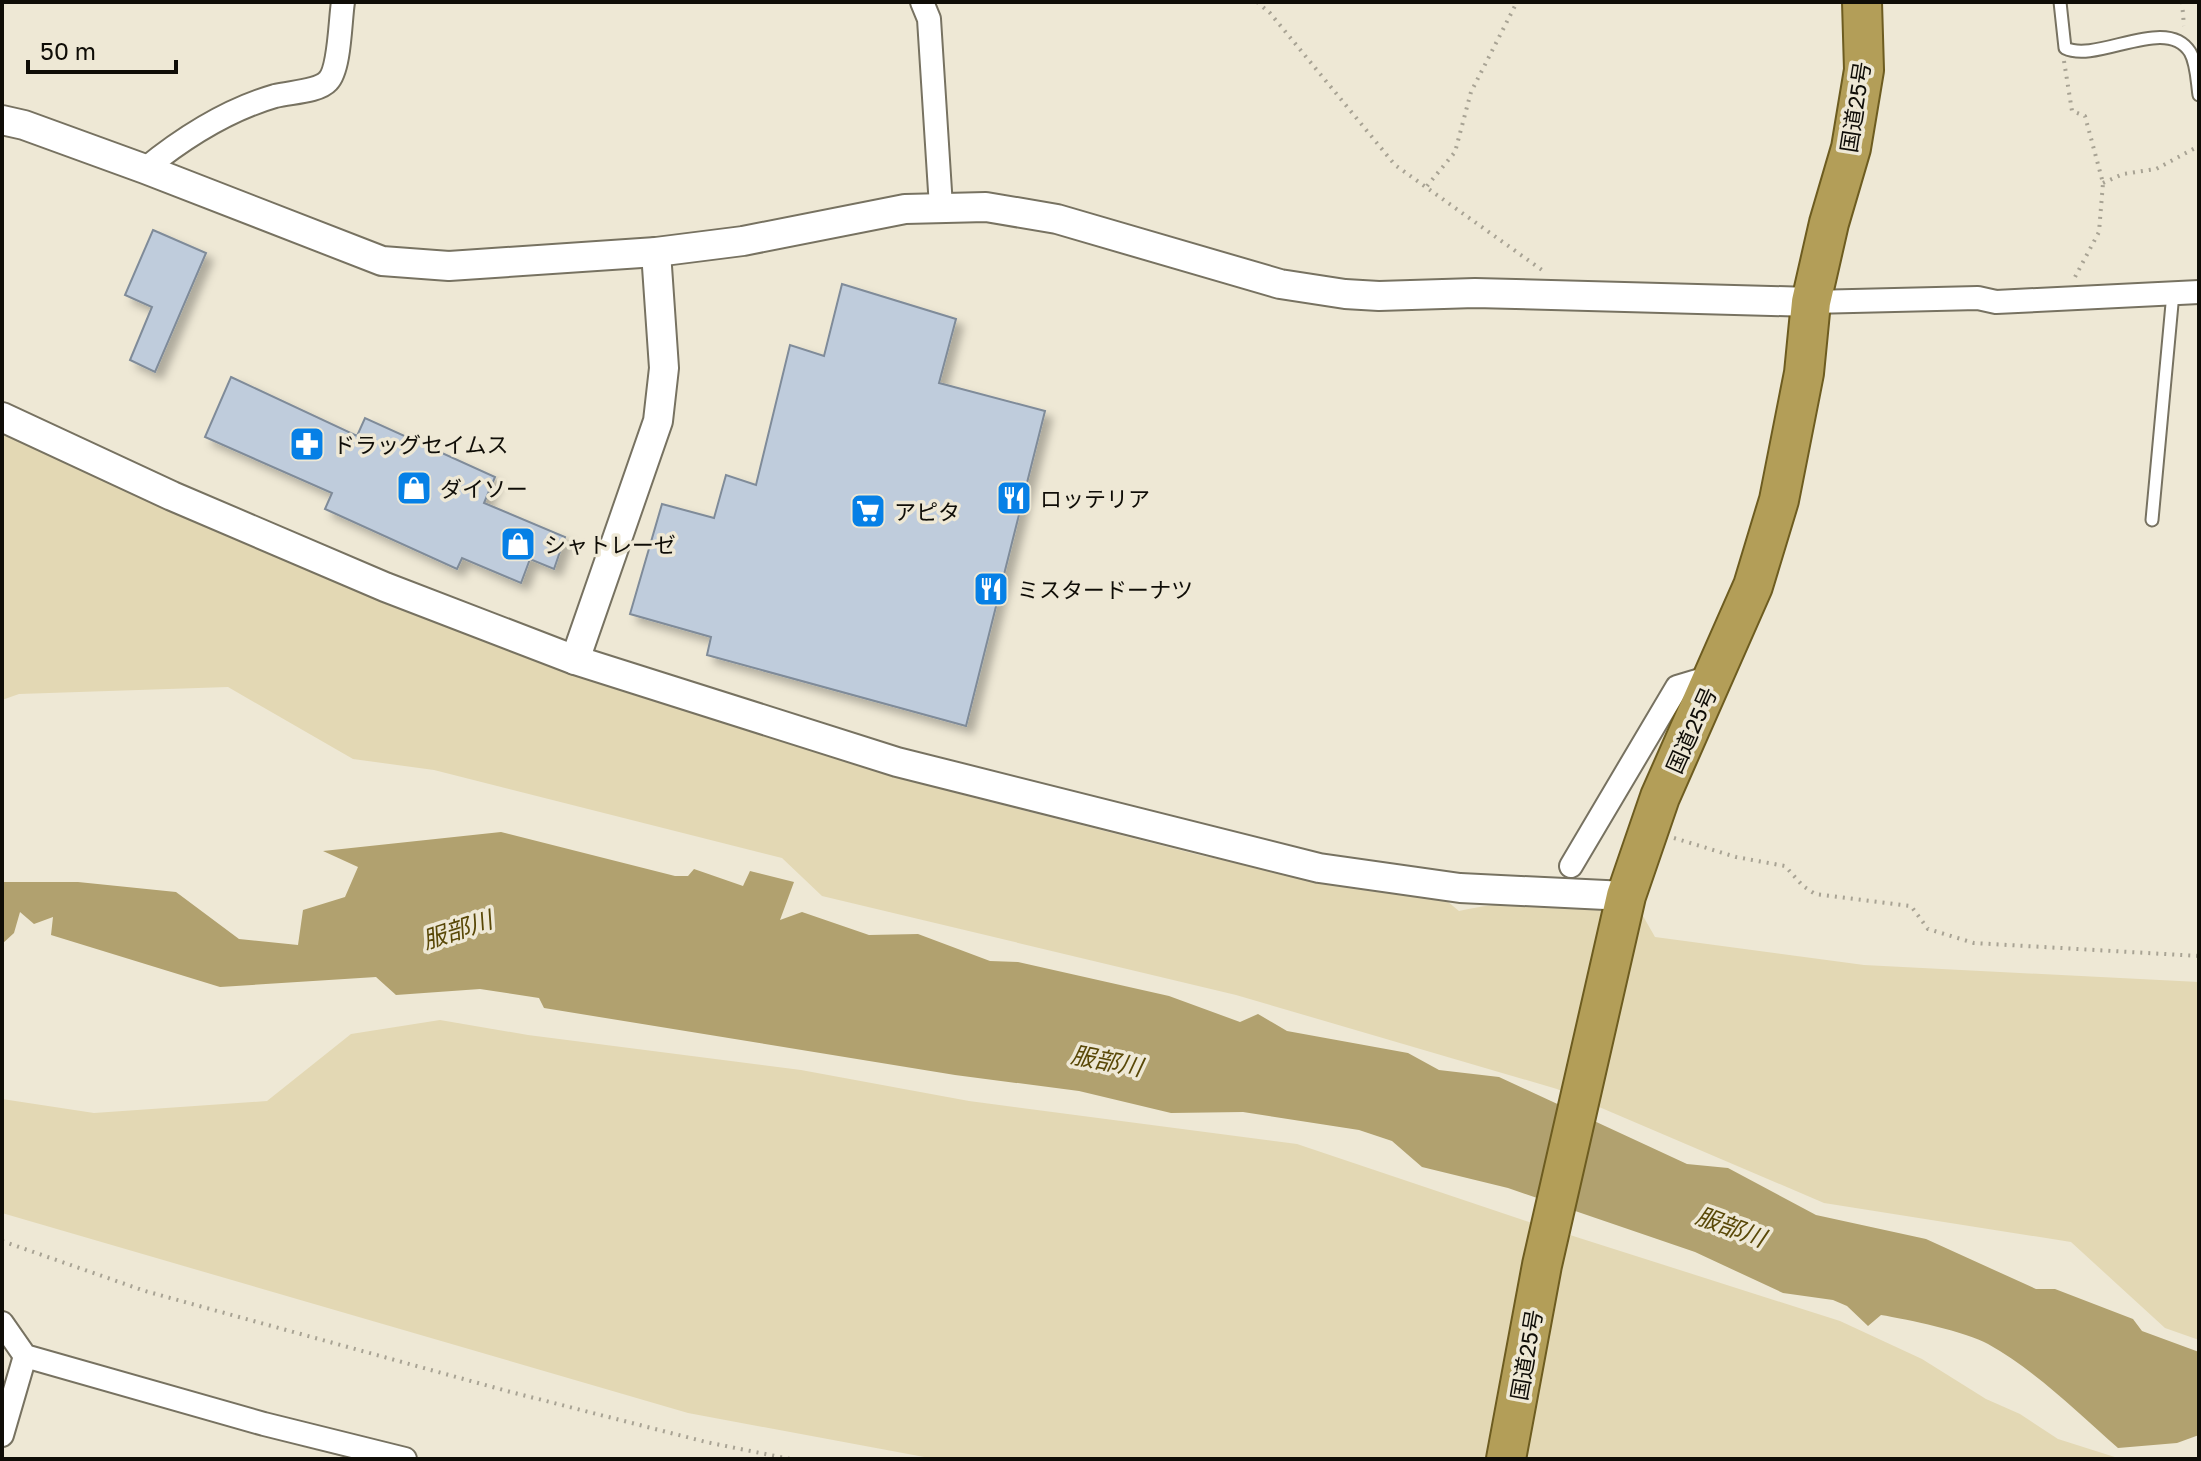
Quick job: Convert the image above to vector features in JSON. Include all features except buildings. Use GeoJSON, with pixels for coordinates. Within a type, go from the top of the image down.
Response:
{"type":"FeatureCollection","features":[{"type":"Feature","properties":{"kind":"highway","name":"国道25号"},"geometry":{"type":"LineString","coordinates":[[1506,1459],[1542,1265],[1626,896],[1660,797],[1753,586],[1779,500],[1802,386],[1811,302],[1829,223],[1851,148],[1864,70],[1862,2]]}},
{"type":"Feature","properties":{"kind":"street"},"geometry":{"type":"LineString","coordinates":[[145,169],[189,136],[249,106],[286,93],[322,86],[330,80],[343,2]]}},
{"type":"Feature","properties":{"kind":"street"},"geometry":{"type":"LineString","coordinates":[[922,2],[929,19],[941,207]]}},
{"type":"Feature","properties":{"kind":"street"},"geometry":{"type":"LineString","coordinates":[[2,120],[24,125],[145,169],[382,261],[449,266],[656,252],[743,241],[877,214],[941,207],[986,207],[1027,213],[1244,275],[1310,290],[1379,296],[1475,293],[1811,302],[1978,298],[1996,302],[2199,292]]}},
{"type":"Feature","properties":{"kind":"street"},"geometry":{"type":"LineString","coordinates":[[575,660],[658,421],[664,368],[656,252]]}},
{"type":"Feature","properties":{"kind":"street"},"geometry":{"type":"LineString","coordinates":[[2,417],[172,496],[356,575],[575,660],[897,762],[1280,860],[1460,888],[1626,896]]}},
{"type":"Feature","properties":{"kind":"street"},"geometry":{"type":"LineString","coordinates":[[1571,866],[1677,687],[1697,681],[1712,684]]}},
{"type":"Feature","properties":{"kind":"street"},"geometry":{"type":"LineString","coordinates":[[2,1323],[25,1356],[264,1424],[405,1459]]}},
{"type":"Feature","properties":{"kind":"street"},"geometry":{"type":"LineString","coordinates":[[2,1435],[6,1401],[25,1356]]}},
{"type":"Feature","properties":{"kind":"lane"},"geometry":{"type":"LineString","coordinates":[[2060,2],[2065,48],[2072,51],[2158,37],[2181,44],[2193,57],[2199,95]]}},
{"type":"Feature","properties":{"kind":"lane"},"geometry":{"type":"LineString","coordinates":[[2152,520],[2173,293]]}},
{"type":"Feature","properties":{"kind":"path"},"geometry":{"type":"LineString","coordinates":[[1257,2],[1270,13],[1385,156],[1560,283],[1563,295]]}},
{"type":"Feature","properties":{"kind":"path"},"geometry":{"type":"LineString","coordinates":[[1427,186],[1455,152],[1471,92],[1517,2]]}},
{"type":"Feature","properties":{"kind":"path"},"geometry":{"type":"LineString","coordinates":[[2181,44],[2184,39],[2182,2]]}},
{"type":"Feature","properties":{"kind":"path"},"geometry":{"type":"LineString","coordinates":[[2063,298],[2099,232],[2103,183],[2085,116],[2072,111],[2064,62],[2065,54],[2072,51]]}},
{"type":"Feature","properties":{"kind":"path"},"geometry":{"type":"LineString","coordinates":[[2103,183],[2123,174],[2156,169],[2199,146]]}},
{"type":"Feature","properties":{"kind":"path"},"geometry":{"type":"LineString","coordinates":[[1649,830],[1736,857],[1785,866],[1815,894],[1911,906],[1928,929],[1974,943],[2199,956]]}},
{"type":"Feature","properties":{"kind":"path"},"geometry":{"type":"LineString","coordinates":[[2,1241],[145,1291],[507,1391],[706,1442],[790,1459]]}},
{"type":"Feature","properties":{"kind":"shaded area"},"geometry":{"type":"Polygon","coordinates":[[[2,430],[388,602],[572,675],[963,795],[1203,856],[1382,891],[1442,897],[1459,911],[1504,904],[1574,905],[1643,916],[1655,937],[1864,965],[2199,982],[2199,1340],[2165,1328],[2071,1242],[1824,1203],[1557,1089],[1236,995],[822,896],[782,858],[434,770],[353,759],[228,687],[19,694],[2,700],[2,430]]]}},
{"type":"Feature","properties":{"kind":"shaded area"},"geometry":{"type":"Polygon","coordinates":[[[440,1020],[528,1035],[801,1070],[969,1101],[1297,1144],[1840,1321],[1922,1359],[2058,1439],[2121,1459],[935,1459],[688,1413],[2,1213],[2,1099],[94,1113],[267,1101],[351,1034],[440,1020]]]}},
{"type":"Feature","properties":{"kind":"water","name":"服部川"},"geometry":{"type":"Polygon","coordinates":[[[501,832],[675,876],[688,876],[694,869],[743,886],[750,871],[794,882],[780,920],[802,912],[869,935],[918,934],[990,961],[1018,962],[1169,996],[1240,1022],[1258,1014],[1287,1031],[1408,1053],[1439,1070],[1499,1077],[1687,1164],[1728,1168],[1816,1215],[1926,1239],[2036,1289],[2055,1289],[2133,1319],[2142,1331],[2199,1352],[2199,1435],[2177,1443],[2118,1448],[2039,1379],[1978,1339],[1936,1326],[1881,1315],[1868,1326],[1847,1306],[1833,1300],[1783,1293],[1695,1252],[1508,1188],[1422,1167],[1392,1141],[1359,1130],[1243,1112],[1171,1113],[1079,1091],[955,1075],[544,1008],[539,998],[480,989],[396,995],[376,977],[220,987],[51,935],[53,917],[34,924],[20,912],[14,933],[2,944],[2,882],[78,882],[176,892],[239,939],[298,945],[303,910],[345,897],[358,867],[323,851],[501,832]]]}},
{"type":"Feature","properties":{"kind":"place","name":"ドラッグセイムス"},"geometry":{"type":"Point","coordinates":[307,444]}},
{"type":"Feature","properties":{"kind":"place","name":"ダイソー"},"geometry":{"type":"Point","coordinates":[414,488]}},
{"type":"Feature","properties":{"kind":"place","name":"ロッテリア"},"geometry":{"type":"Point","coordinates":[1014,498]}},
{"type":"Feature","properties":{"kind":"place","name":"アピタ"},"geometry":{"type":"Point","coordinates":[868,511]}},
{"type":"Feature","properties":{"kind":"place","name":"シャトレーゼ"},"geometry":{"type":"Point","coordinates":[518,544]}},
{"type":"Feature","properties":{"kind":"place","name":"ミスタードーナツ"},"geometry":{"type":"Point","coordinates":[991,589]}}]}
